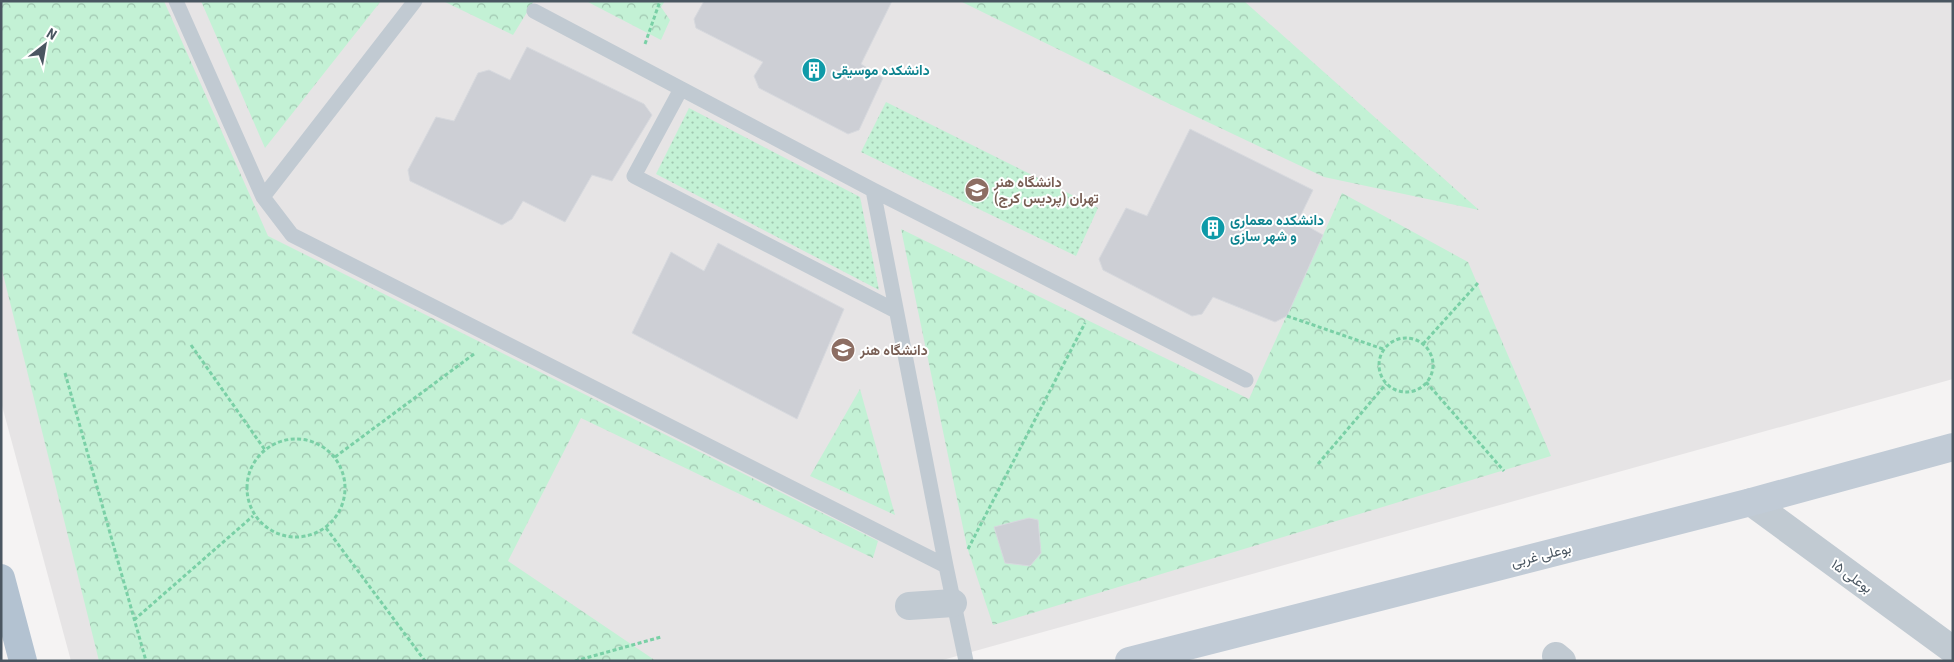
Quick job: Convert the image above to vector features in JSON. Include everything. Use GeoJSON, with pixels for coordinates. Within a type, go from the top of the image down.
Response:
{"type":"FeatureCollection","features":[{"type":"Feature","properties":{"kind":"main road"},"geometry":{"type":"LineString","coordinates":[[1,578],[24,661]]}},
{"type":"Feature","properties":{"kind":"street","name":"بوعلی غربی"},"geometry":{"type":"LineString","coordinates":[[1130,661],[1187,654],[1953,447]]}},
{"type":"Feature","properties":{"kind":"street","name":"بوعلی ۱۵"},"geometry":{"type":"LineString","coordinates":[[1750,502],[1953,650]]}},
{"type":"Feature","properties":{"kind":"street"},"geometry":{"type":"LineString","coordinates":[[909,606],[951,594]]}},
{"type":"Feature","properties":{"kind":"lane"},"geometry":{"type":"LineString","coordinates":[[176,1],[263,197],[292,235],[946,566]]}},
{"type":"Feature","properties":{"kind":"lane"},"geometry":{"type":"LineString","coordinates":[[263,197],[415,1]]}},
{"type":"Feature","properties":{"kind":"lane"},"geometry":{"type":"LineString","coordinates":[[534,11],[873,190],[1246,380]]}},
{"type":"Feature","properties":{"kind":"lane"},"geometry":{"type":"LineString","coordinates":[[681,89],[634,176],[896,311]]}},
{"type":"Feature","properties":{"kind":"lane"},"geometry":{"type":"LineString","coordinates":[[873,190],[951,594],[966,661]]}},
{"type":"Feature","properties":{"kind":"path"},"geometry":{"type":"LineString","coordinates":[[638,66],[660,1]]}},
{"type":"Feature","properties":{"kind":"path"},"geometry":{"type":"LineString","coordinates":[[1423,344],[1478,283]]}},
{"type":"Feature","properties":{"kind":"path"},"geometry":{"type":"LineString","coordinates":[[951,594],[1095,304]]}},
{"type":"Feature","properties":{"kind":"path"},"geometry":{"type":"LineString","coordinates":[[1287,316],[1383,349]]}},
{"type":"Feature","properties":{"kind":"path"},"geometry":{"type":"LineString","coordinates":[[1407,337],[1423,344],[1429,350],[1433,367],[1426,382],[1411,391],[1403,392],[1386,384],[1378,367],[1379,357],[1383,349],[1390,342],[1398,338],[1407,337]]}},
{"type":"Feature","properties":{"kind":"path"},"geometry":{"type":"LineString","coordinates":[[335,457],[495,339]]}},
{"type":"Feature","properties":{"kind":"path"},"geometry":{"type":"LineString","coordinates":[[191,345],[265,450]]}},
{"type":"Feature","properties":{"kind":"path"},"geometry":{"type":"LineString","coordinates":[[65,373],[146,661]]}},
{"type":"Feature","properties":{"kind":"path"},"geometry":{"type":"LineString","coordinates":[[1426,382],[1504,471]]}},
{"type":"Feature","properties":{"kind":"path"},"geometry":{"type":"LineString","coordinates":[[1318,464],[1386,384]]}},
{"type":"Feature","properties":{"kind":"path"},"geometry":{"type":"LineString","coordinates":[[289,439],[306,440],[322,446],[335,457],[344,479],[343,503],[336,516],[326,528],[312,535],[296,538],[281,535],[267,528],[253,516],[248,502],[246,485],[250,468],[260,454],[273,444],[289,439]]}},
{"type":"Feature","properties":{"kind":"path"},"geometry":{"type":"LineString","coordinates":[[134,620],[253,516]]}},
{"type":"Feature","properties":{"kind":"path"},"geometry":{"type":"LineString","coordinates":[[326,528],[424,661]]}},
{"type":"Feature","properties":{"kind":"path"},"geometry":{"type":"LineString","coordinates":[[575,661],[661,638]]}},
{"type":"Feature","properties":{"kind":"shaded area","name":"دانشگاه هنر تهران (پردیس کرج)"},"geometry":{"type":"Polygon","coordinates":[[[1,1],[1953,1],[1953,379],[939,661],[71,661],[1,402],[1,1]]]}},
{"type":"Feature","properties":{"kind":"green space"},"geometry":{"type":"Polygon","coordinates":[[[1,1],[164,1],[268,236],[878,541],[873,558],[581,418],[508,561],[656,661],[99,661],[1,266],[1,1]]]}},
{"type":"Feature","properties":{"kind":"green space"},"geometry":{"type":"Polygon","coordinates":[[[201,1],[381,1],[265,148],[201,1]]]}},
{"type":"Feature","properties":{"kind":"green space"},"geometry":{"type":"Polygon","coordinates":[[[443,1],[534,1],[513,35],[443,1]]]}},
{"type":"Feature","properties":{"kind":"green space"},"geometry":{"type":"Polygon","coordinates":[[[586,1],[665,1],[661,7],[670,20],[661,40],[586,1]]]}},
{"type":"Feature","properties":{"kind":"green space"},"geometry":{"type":"Polygon","coordinates":[[[960,1],[1244,1],[1479,210],[1324,177],[1157,98],[960,1]]]}},
{"type":"Feature","properties":{"kind":"green space"},"geometry":{"type":"Polygon","coordinates":[[[886,102],[1098,208],[1076,256],[861,152],[886,102]]]}},
{"type":"Feature","properties":{"kind":"green space"},"geometry":{"type":"Polygon","coordinates":[[[689,108],[860,197],[879,290],[656,174],[689,108]]]}},
{"type":"Feature","properties":{"kind":"green space"},"geometry":{"type":"Polygon","coordinates":[[[1342,193],[1468,262],[1551,456],[993,625],[967,547],[901,229],[1249,399],[1342,193]]]}},
{"type":"Feature","properties":{"kind":"green space"},"geometry":{"type":"Polygon","coordinates":[[[860,389],[895,515],[810,476],[860,389]]]}},
{"type":"Feature","properties":{"kind":"building","name":"دانشکده موسیقی"},"geometry":{"type":"Polygon","coordinates":[[[704,1],[892,1],[861,64],[883,78],[859,130],[848,134],[759,88],[754,76],[763,62],[696,28],[694,19],[704,1]]]}},
{"type":"Feature","properties":{"kind":"building"},"geometry":{"type":"Polygon","coordinates":[[[527,47],[644,104],[652,115],[612,181],[592,175],[565,222],[523,201],[512,219],[502,225],[410,181],[408,170],[436,117],[454,121],[478,73],[489,70],[510,80],[527,47]]]}},
{"type":"Feature","properties":{"kind":"building","name":"دانشکده معماری و شهر سازی"},"geometry":{"type":"Polygon","coordinates":[[[1190,129],[1313,190],[1298,221],[1323,235],[1287,316],[1275,322],[1213,297],[1202,314],[1192,316],[1103,270],[1099,259],[1126,208],[1147,216],[1190,129]]]}},
{"type":"Feature","properties":{"kind":"building"},"geometry":{"type":"Polygon","coordinates":[[[718,243],[844,309],[797,419],[632,333],[671,252],[704,271],[718,243]]]}},
{"type":"Feature","properties":{"kind":"building"},"geometry":{"type":"Polygon","coordinates":[[[1029,518],[1038,520],[1041,553],[1030,566],[1005,563],[994,527],[1029,518]]]}},
{"type":"Feature","properties":{"kind":"place","name":"دانشکده موسیقی"},"geometry":{"type":"Point","coordinates":[814,70]}},
{"type":"Feature","properties":{"kind":"place","name":"دانشگاه هنر تهران (پردیس کرج)"},"geometry":{"type":"Point","coordinates":[977,190]}},
{"type":"Feature","properties":{"kind":"place","name":"دانشکده معماری و شهر سازی"},"geometry":{"type":"Point","coordinates":[1213,228]}},
{"type":"Feature","properties":{"kind":"place","name":"دانشگاه هنر"},"geometry":{"type":"Point","coordinates":[843,350]}}]}
